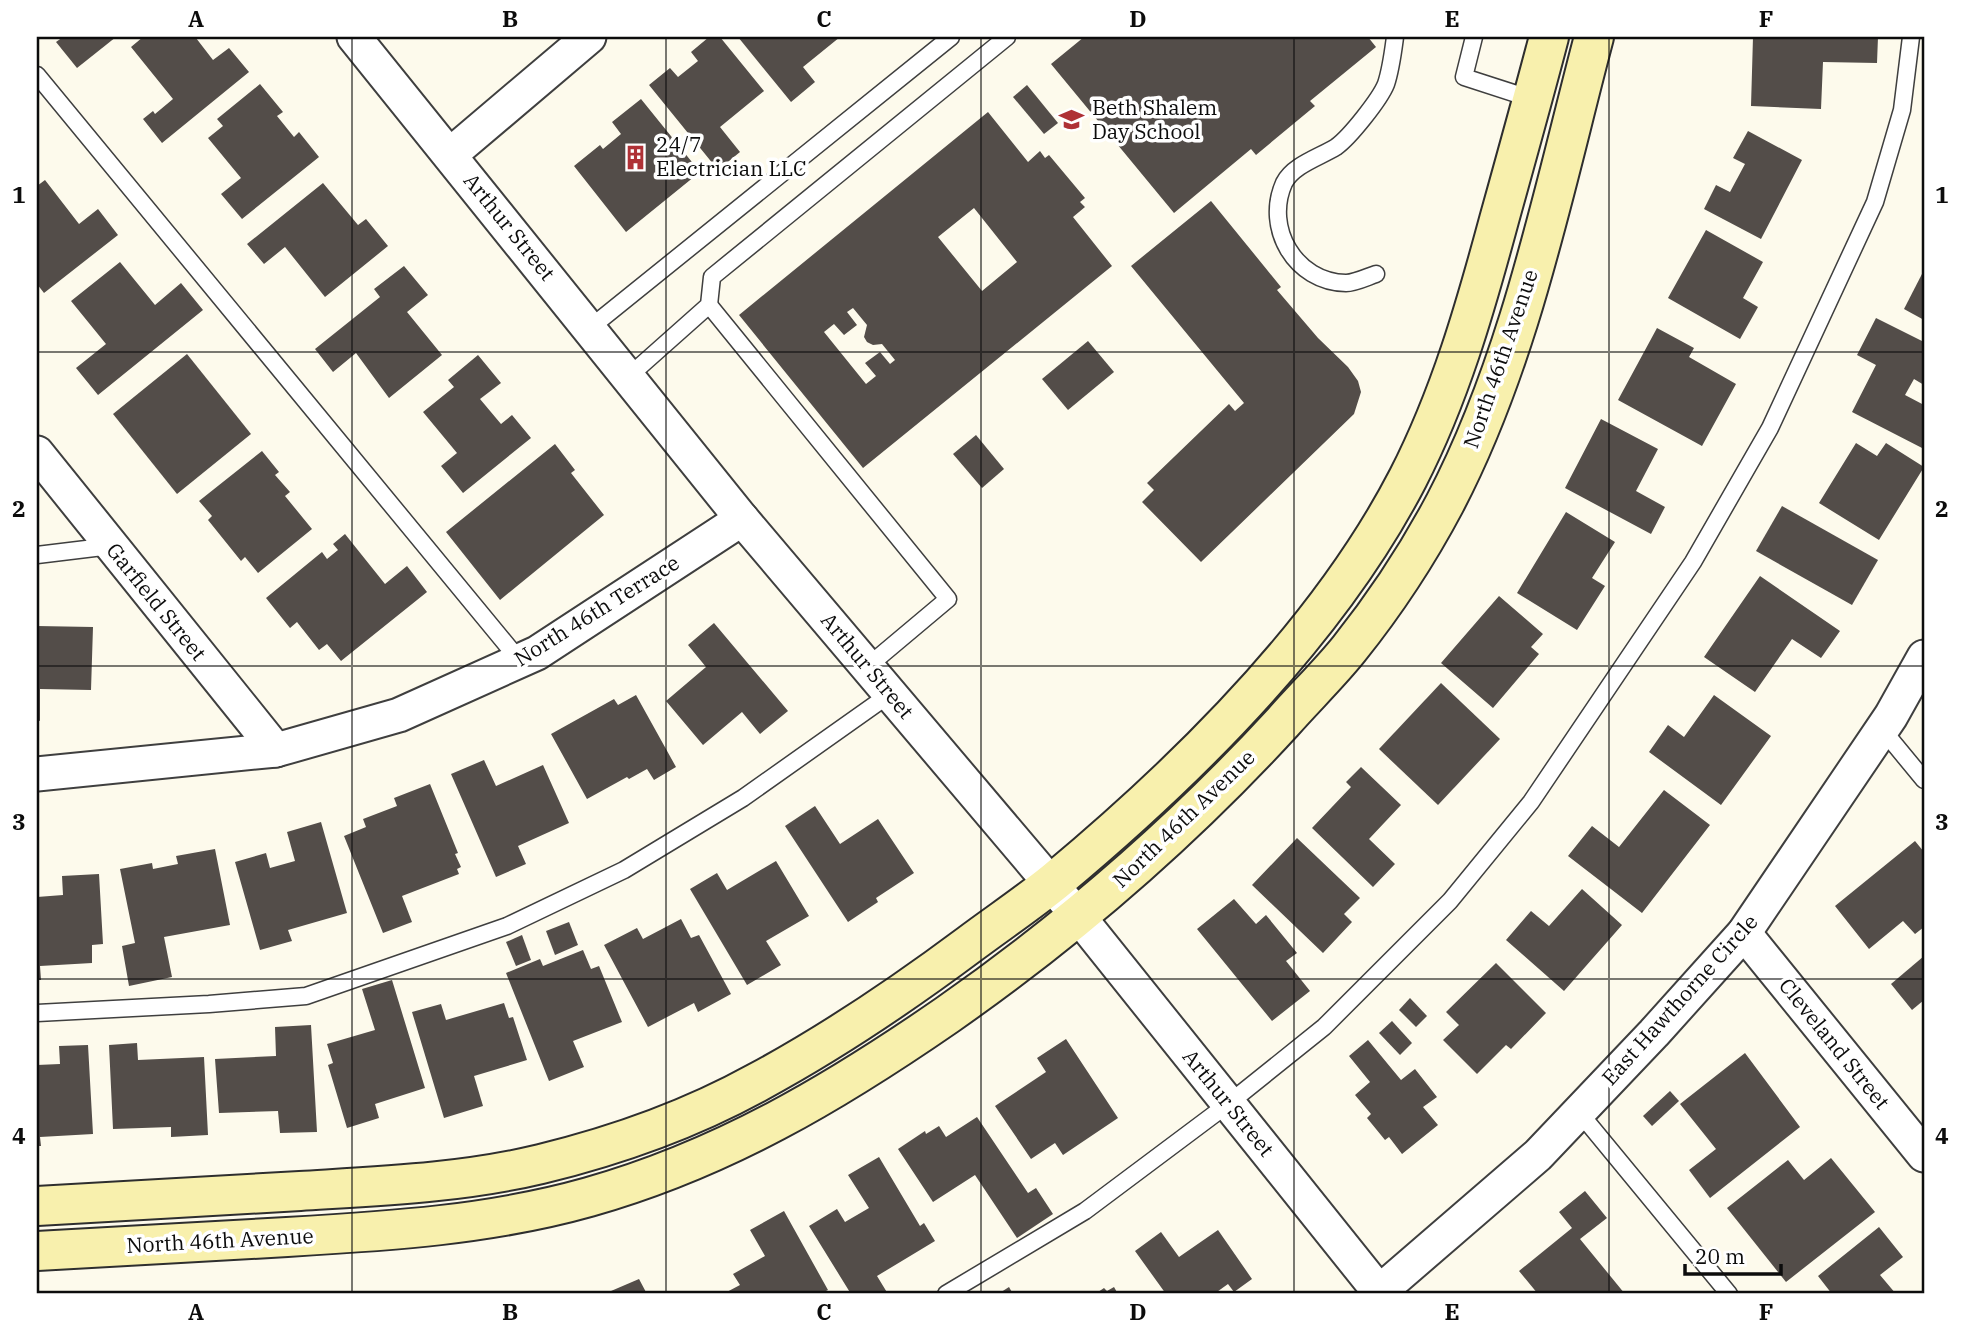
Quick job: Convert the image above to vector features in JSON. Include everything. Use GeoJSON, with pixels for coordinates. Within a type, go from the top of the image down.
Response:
{"type":"FeatureCollection","features":[{"type":"Feature","properties":{"kind":"street","name":"Arthur Street"},"geometry":{"type":"LineString","coordinates":[[354,37],[742,519],[1079,917],[1379,1294]]}},
{"type":"Feature","properties":{"kind":"street"},"geometry":{"type":"LineString","coordinates":[[450,154],[589,37]]}},
{"type":"Feature","properties":{"kind":"street","name":"North 46th Avenue"},"geometry":{"type":"LineString","coordinates":[[37,1206],[460,1179],[541,1164],[633,1136],[758,1083],[915,985],[1051,884],[1143,802],[1270,675],[1307,632],[1376,534],[1421,452],[1453,377],[1472,319],[1549,37]]}},
{"type":"Feature","properties":{"kind":"street","name":"North 46th Avenue"},"geometry":{"type":"LineString","coordinates":[[37,1251],[402,1230],[474,1222],[589,1197],[700,1159],[739,1142],[857,1076],[1003,976],[1079,917],[1227,783],[1347,651],[1415,554],[1444,505],[1471,451],[1512,341],[1594,37]]}},
{"type":"Feature","properties":{"kind":"street","name":"Garfield Street"},"geometry":{"type":"LineString","coordinates":[[37,453],[276,750]]}},
{"type":"Feature","properties":{"kind":"street","name":"North 46th Terrace"},"geometry":{"type":"LineString","coordinates":[[37,774],[276,750],[399,715],[537,653],[742,519]]}},
{"type":"Feature","properties":{"kind":"street","name":"East Hawthorne Circle"},"geometry":{"type":"LineString","coordinates":[[1379,1294],[1538,1155],[1744,933],[1882,729],[1924,657]]}},
{"type":"Feature","properties":{"kind":"street","name":"Cleveland Street"},"geometry":{"type":"LineString","coordinates":[[1744,933],[1924,1155]]}},
{"type":"Feature","properties":{"kind":"street"},"geometry":{"type":"LineString","coordinates":[[398,1185],[402,1230]]}},
{"type":"Feature","properties":{"kind":"lane"},"geometry":{"type":"LineString","coordinates":[[590,328],[951,37]]}},
{"type":"Feature","properties":{"kind":"lane"},"geometry":{"type":"LineString","coordinates":[[628,377],[709,305],[712,277],[1007,37]]}},
{"type":"Feature","properties":{"kind":"lane"},"geometry":{"type":"LineString","coordinates":[[1376,274],[1347,283],[1321,279],[1296,262],[1278,233],[1278,202],[1285,181],[1303,165],[1338,145],[1364,116],[1385,86],[1395,37]]}},
{"type":"Feature","properties":{"kind":"lane"},"geometry":{"type":"LineString","coordinates":[[1474,37],[1464,77],[1532,99]]}},
{"type":"Feature","properties":{"kind":"lane"},"geometry":{"type":"LineString","coordinates":[[946,1294],[1085,1211],[1228,1104],[1324,1027],[1450,901],[1531,802],[1693,562],[1770,429],[1875,202],[1902,110],[1911,37]]}},
{"type":"Feature","properties":{"kind":"lane"},"geometry":{"type":"LineString","coordinates":[[37,75],[520,661]]}},
{"type":"Feature","properties":{"kind":"lane"},"geometry":{"type":"LineString","coordinates":[[709,305],[948,599],[867,667]]}},
{"type":"Feature","properties":{"kind":"lane"},"geometry":{"type":"LineString","coordinates":[[37,555],[111,545]]}},
{"type":"Feature","properties":{"kind":"lane"},"geometry":{"type":"LineString","coordinates":[[37,1013],[306,996],[507,926],[624,870],[719,813],[890,694]]}},
{"type":"Feature","properties":{"kind":"lane"},"geometry":{"type":"LineString","coordinates":[[1882,729],[1924,780]]}},
{"type":"Feature","properties":{"kind":"lane"},"geometry":{"type":"LineString","coordinates":[[1579,1112],[1729,1294]]}},
{"type":"Feature","properties":{"kind":"building"},"geometry":{"type":"Polygon","coordinates":[[[63,37],[116,37],[77,68],[56,42],[63,37]]]}},
{"type":"Feature","properties":{"kind":"building"},"geometry":{"type":"Polygon","coordinates":[[[143,37],[198,37],[196,38],[213,60],[229,48],[249,72],[162,143],[143,119],[153,111],[155,114],[173,99],[131,47],[143,37]]]}},
{"type":"Feature","properties":{"kind":"building"},"geometry":{"type":"Polygon","coordinates":[[[709,37],[720,37],[764,91],[720,127],[740,152],[718,170],[649,85],[670,68],[678,77],[698,61],[691,52],[709,37]]]}},
{"type":"Feature","properties":{"kind":"building"},"geometry":{"type":"Polygon","coordinates":[[[738,37],[840,37],[803,67],[815,82],[791,102],[738,37]]]}},
{"type":"Feature","properties":{"kind":"building"},"geometry":{"type":"Polygon","coordinates":[[[1084,37],[1368,37],[1376,47],[1310,101],[1315,106],[1256,155],[1251,149],[1174,213],[1051,64],[1084,37]]]}},
{"type":"Feature","properties":{"kind":"building"},"geometry":{"type":"Polygon","coordinates":[[[1753,37],[1878,37],[1877,63],[1823,62],[1821,109],[1751,106],[1753,37]]]}},
{"type":"Feature","properties":{"kind":"building"},"geometry":{"type":"Polygon","coordinates":[[[260,84],[283,112],[277,116],[294,137],[299,132],[319,157],[242,219],[221,194],[241,178],[208,138],[223,126],[217,119],[260,84]]]}},
{"type":"Feature","properties":{"kind":"building"},"geometry":{"type":"Polygon","coordinates":[[[1027,85],[1058,123],[1044,134],[1013,97],[1027,85]]]}},
{"type":"Feature","properties":{"kind":"building","name":"24/7 Electrician LLC"},"geometry":{"type":"Polygon","coordinates":[[[641,99],[700,172],[626,232],[574,166],[600,145],[603,149],[621,134],[612,122],[641,99]]]}},
{"type":"Feature","properties":{"kind":"building"},"geometry":{"type":"Polygon","coordinates":[[[988,112],[1028,162],[1040,151],[1045,158],[1049,155],[1085,198],[1080,202],[1085,207],[1073,217],[1112,266],[863,468],[739,315],[988,112]],[[974,208],[938,237],[982,291],[1017,262],[974,208]],[[853,308],[847,312],[857,325],[844,335],[834,324],[824,332],[866,384],[876,376],[865,363],[880,352],[890,364],[895,360],[882,344],[873,345],[867,342],[864,337],[867,325],[853,308]]]}},
{"type":"Feature","properties":{"kind":"building"},"geometry":{"type":"Polygon","coordinates":[[[1748,131],[1802,160],[1761,239],[1704,209],[1716,185],[1730,192],[1745,164],[1733,158],[1748,131]]]}},
{"type":"Feature","properties":{"kind":"building"},"geometry":{"type":"Polygon","coordinates":[[[45,180],[79,224],[98,209],[118,235],[44,293],[37,284],[37,186],[45,180]]]}},
{"type":"Feature","properties":{"kind":"building"},"geometry":{"type":"Polygon","coordinates":[[[323,183],[358,225],[366,219],[388,246],[325,297],[285,247],[264,264],[247,244],[323,183]]]}},
{"type":"Feature","properties":{"kind":"building"},"geometry":{"type":"Polygon","coordinates":[[[1211,201],[1281,287],[1277,290],[1318,338],[1348,367],[1358,381],[1361,392],[1354,414],[1201,562],[1142,502],[1154,490],[1147,483],[1229,404],[1235,411],[1244,403],[1131,266],[1211,201]]]}},
{"type":"Feature","properties":{"kind":"building"},"geometry":{"type":"Polygon","coordinates":[[[1706,230],[1763,262],[1743,298],[1758,307],[1740,339],[1668,298],[1706,230]]]}},
{"type":"Feature","properties":{"kind":"building"},"geometry":{"type":"Polygon","coordinates":[[[120,262],[155,305],[181,283],[203,310],[98,395],[76,368],[106,344],[71,301],[120,262]]]}},
{"type":"Feature","properties":{"kind":"building"},"geometry":{"type":"Polygon","coordinates":[[[404,266],[428,295],[407,312],[442,355],[389,398],[356,353],[333,372],[315,349],[380,297],[374,289],[404,266]]]}},
{"type":"Feature","properties":{"kind":"building"},"geometry":{"type":"Polygon","coordinates":[[[1924,270],[1924,320],[1904,309],[1924,270]]]}},
{"type":"Feature","properties":{"kind":"building"},"geometry":{"type":"Polygon","coordinates":[[[1876,318],[1924,342],[1924,385],[1914,379],[1905,395],[1924,405],[1924,449],[1852,412],[1876,365],[1857,355],[1876,318]]]}},
{"type":"Feature","properties":{"kind":"building"},"geometry":{"type":"Polygon","coordinates":[[[1657,328],[1694,348],[1689,357],[1736,384],[1702,446],[1618,400],[1657,328]]]}},
{"type":"Feature","properties":{"kind":"building"},"geometry":{"type":"Polygon","coordinates":[[[1088,341],[1114,372],[1068,410],[1042,379],[1088,341]]]}},
{"type":"Feature","properties":{"kind":"building"},"geometry":{"type":"Polygon","coordinates":[[[187,354],[251,434],[177,494],[113,414],[187,354]]]}},
{"type":"Feature","properties":{"kind":"building"},"geometry":{"type":"Polygon","coordinates":[[[478,355],[501,383],[480,399],[501,424],[512,415],[531,438],[463,493],[441,466],[457,453],[423,412],[454,387],[448,380],[478,355]]]}},
{"type":"Feature","properties":{"kind":"building"},"geometry":{"type":"Polygon","coordinates":[[[1601,419],[1658,449],[1636,491],[1665,507],[1651,534],[1565,488],[1601,419]]]}},
{"type":"Feature","properties":{"kind":"building"},"geometry":{"type":"Polygon","coordinates":[[[976,435],[1004,469],[982,488],[953,454],[976,435]]]}},
{"type":"Feature","properties":{"kind":"building"},"geometry":{"type":"Polygon","coordinates":[[[1856,443],[1877,456],[1886,443],[1924,467],[1879,540],[1819,503],[1856,443]]]}},
{"type":"Feature","properties":{"kind":"building"},"geometry":{"type":"Polygon","coordinates":[[[555,444],[575,470],[571,473],[604,515],[500,600],[446,532],[555,444]]]}},
{"type":"Feature","properties":{"kind":"building"},"geometry":{"type":"Polygon","coordinates":[[[262,451],[279,472],[275,475],[290,492],[285,496],[312,529],[258,573],[245,557],[241,561],[208,520],[212,516],[199,501],[262,451]]]}},
{"type":"Feature","properties":{"kind":"building"},"geometry":{"type":"Polygon","coordinates":[[[1782,506],[1878,560],[1852,605],[1756,551],[1782,506]]]}},
{"type":"Feature","properties":{"kind":"building"},"geometry":{"type":"Polygon","coordinates":[[[1566,512],[1615,542],[1592,578],[1605,586],[1577,630],[1517,593],[1566,512]]]}},
{"type":"Feature","properties":{"kind":"building"},"geometry":{"type":"Polygon","coordinates":[[[345,534],[385,584],[407,566],[427,592],[341,661],[327,644],[319,650],[297,622],[290,628],[266,598],[322,552],[327,559],[338,550],[333,544],[345,534]]]}},
{"type":"Feature","properties":{"kind":"building"},"geometry":{"type":"Polygon","coordinates":[[[1760,576],[1840,631],[1821,658],[1792,639],[1755,692],[1704,657],[1760,576]]]}},
{"type":"Feature","properties":{"kind":"building"},"geometry":{"type":"Polygon","coordinates":[[[1499,596],[1543,634],[1531,647],[1539,654],[1493,708],[1441,663],[1499,596]]]}},
{"type":"Feature","properties":{"kind":"building"},"geometry":{"type":"Polygon","coordinates":[[[714,623],[788,711],[760,734],[742,712],[703,745],[666,701],[706,667],[688,645],[714,623]]]}},
{"type":"Feature","properties":{"kind":"building"},"geometry":{"type":"Polygon","coordinates":[[[37,626],[93,627],[91,690],[40,689],[40,721],[37,720],[37,626]]]}},
{"type":"Feature","properties":{"kind":"building"},"geometry":{"type":"Polygon","coordinates":[[[1441,683],[1500,739],[1438,805],[1379,749],[1441,683]]]}},
{"type":"Feature","properties":{"kind":"building"},"geometry":{"type":"Polygon","coordinates":[[[636,695],[676,767],[654,780],[647,769],[587,799],[551,734],[614,699],[618,705],[636,695]]]}},
{"type":"Feature","properties":{"kind":"building"},"geometry":{"type":"Polygon","coordinates":[[[1714,695],[1771,736],[1721,805],[1649,752],[1668,725],[1684,737],[1714,695]]]}},
{"type":"Feature","properties":{"kind":"building"},"geometry":{"type":"Polygon","coordinates":[[[484,760],[496,786],[543,765],[569,823],[518,846],[526,864],[496,877],[451,774],[484,760]]]}},
{"type":"Feature","properties":{"kind":"building"},"geometry":{"type":"Polygon","coordinates":[[[1361,767],[1401,805],[1369,839],[1395,864],[1373,887],[1312,828],[1351,787],[1346,782],[1361,767]]]}},
{"type":"Feature","properties":{"kind":"building"},"geometry":{"type":"Polygon","coordinates":[[[430,784],[458,853],[455,854],[461,867],[457,869],[459,874],[402,896],[412,922],[383,933],[344,836],[366,827],[363,819],[397,806],[394,798],[430,784]]]}},
{"type":"Feature","properties":{"kind":"building"},"geometry":{"type":"Polygon","coordinates":[[[1664,790],[1710,825],[1642,913],[1568,856],[1592,826],[1619,847],[1664,790]]]}},
{"type":"Feature","properties":{"kind":"building"},"geometry":{"type":"Polygon","coordinates":[[[815,806],[840,844],[878,819],[914,873],[876,898],[878,902],[848,922],[785,826],[815,806]]]}},
{"type":"Feature","properties":{"kind":"building"},"geometry":{"type":"Polygon","coordinates":[[[321,822],[347,913],[288,930],[292,941],[260,950],[235,862],[266,853],[270,868],[295,861],[287,832],[321,822]]]}},
{"type":"Feature","properties":{"kind":"building"},"geometry":{"type":"Polygon","coordinates":[[[1297,838],[1360,898],[1344,914],[1352,922],[1323,953],[1252,885],[1297,838]]]}},
{"type":"Feature","properties":{"kind":"building"},"geometry":{"type":"Polygon","coordinates":[[[1915,841],[1924,852],[1924,927],[1915,934],[1903,921],[1869,949],[1835,906],[1915,841]]]}},
{"type":"Feature","properties":{"kind":"building"},"geometry":{"type":"Polygon","coordinates":[[[215,849],[230,925],[164,937],[172,977],[129,986],[122,946],[135,943],[120,869],[152,863],[153,869],[178,864],[176,856],[215,849]]]}},
{"type":"Feature","properties":{"kind":"building"},"geometry":{"type":"Polygon","coordinates":[[[776,861],[809,916],[766,941],[781,965],[747,985],[690,889],[717,873],[727,890],[776,861]]]}},
{"type":"Feature","properties":{"kind":"building"},"geometry":{"type":"Polygon","coordinates":[[[99,874],[103,944],[92,945],[92,963],[40,966],[41,980],[37,980],[37,897],[63,895],[62,876],[99,874]]]}},
{"type":"Feature","properties":{"kind":"building"},"geometry":{"type":"Polygon","coordinates":[[[1582,889],[1622,925],[1564,991],[1506,940],[1531,911],[1549,926],[1582,889]]]}},
{"type":"Feature","properties":{"kind":"building"},"geometry":{"type":"Polygon","coordinates":[[[1234,899],[1256,924],[1266,915],[1297,953],[1286,961],[1310,991],[1272,1021],[1197,929],[1234,899]]]}},
{"type":"Feature","properties":{"kind":"building"},"geometry":{"type":"Polygon","coordinates":[[[681,919],[691,938],[699,935],[731,994],[698,1012],[694,1003],[648,1027],[604,945],[637,928],[643,939],[681,919]]]}},
{"type":"Feature","properties":{"kind":"building"},"geometry":{"type":"Polygon","coordinates":[[[569,922],[578,945],[555,955],[546,931],[569,922]]]}},
{"type":"Feature","properties":{"kind":"building"},"geometry":{"type":"Polygon","coordinates":[[[522,935],[531,960],[516,966],[506,942],[522,935]]]}},
{"type":"Feature","properties":{"kind":"building"},"geometry":{"type":"Polygon","coordinates":[[[583,950],[591,969],[599,966],[622,1022],[573,1041],[584,1067],[549,1081],[506,973],[540,959],[543,966],[583,950]]]}},
{"type":"Feature","properties":{"kind":"building"},"geometry":{"type":"Polygon","coordinates":[[[1924,956],[1924,1000],[1912,1010],[1891,984],[1924,956]]]}},
{"type":"Feature","properties":{"kind":"building"},"geometry":{"type":"Polygon","coordinates":[[[1496,963],[1546,1013],[1511,1049],[1506,1045],[1477,1074],[1443,1040],[1459,1025],[1446,1012],[1496,963]]]}},
{"type":"Feature","properties":{"kind":"building"},"geometry":{"type":"Polygon","coordinates":[[[392,980],[425,1088],[375,1104],[379,1118],[347,1128],[328,1065],[333,1063],[327,1044],[375,1030],[362,989],[392,980]]]}},
{"type":"Feature","properties":{"kind":"building"},"geometry":{"type":"Polygon","coordinates":[[[1410,998],[1427,1016],[1416,1027],[1399,1010],[1410,998]]]}},
{"type":"Feature","properties":{"kind":"building"},"geometry":{"type":"Polygon","coordinates":[[[504,1003],[509,1018],[513,1017],[527,1060],[474,1076],[483,1106],[444,1118],[412,1012],[441,1004],[446,1020],[504,1003]]]}},
{"type":"Feature","properties":{"kind":"building"},"geometry":{"type":"Polygon","coordinates":[[[1392,1021],[1412,1043],[1400,1055],[1379,1033],[1392,1021]]]}},
{"type":"Feature","properties":{"kind":"building"},"geometry":{"type":"Polygon","coordinates":[[[311,1025],[317,1132],[280,1133],[278,1111],[219,1113],[215,1059],[276,1056],[275,1027],[311,1025]]]}},
{"type":"Feature","properties":{"kind":"building"},"geometry":{"type":"Polygon","coordinates":[[[1066,1039],[1118,1118],[1063,1155],[1055,1143],[1031,1159],[995,1106],[1046,1072],[1037,1058],[1066,1039]]]}},
{"type":"Feature","properties":{"kind":"building"},"geometry":{"type":"Polygon","coordinates":[[[1368,1040],[1401,1080],[1415,1069],[1437,1097],[1423,1107],[1438,1125],[1402,1154],[1389,1137],[1385,1140],[1367,1118],[1371,1114],[1355,1095],[1370,1082],[1349,1056],[1368,1040]]]}},
{"type":"Feature","properties":{"kind":"building"},"geometry":{"type":"Polygon","coordinates":[[[137,1043],[138,1060],[204,1057],[208,1135],[171,1137],[171,1127],[113,1129],[109,1045],[137,1043]]]}},
{"type":"Feature","properties":{"kind":"building"},"geometry":{"type":"Polygon","coordinates":[[[88,1045],[93,1134],[40,1137],[41,1146],[37,1146],[37,1065],[60,1064],[59,1046],[88,1045]]]}},
{"type":"Feature","properties":{"kind":"building"},"geometry":{"type":"Polygon","coordinates":[[[1745,1053],[1800,1127],[1710,1198],[1689,1170],[1716,1149],[1680,1104],[1745,1053]]]}},
{"type":"Feature","properties":{"kind":"building"},"geometry":{"type":"Polygon","coordinates":[[[1670,1091],[1679,1101],[1652,1126],[1643,1116],[1670,1091]]]}},
{"type":"Feature","properties":{"kind":"building"},"geometry":{"type":"Polygon","coordinates":[[[977,1117],[1028,1193],[1036,1188],[1053,1214],[1017,1238],[975,1175],[933,1202],[898,1149],[925,1131],[926,1134],[939,1126],[946,1137],[977,1117]]]}},
{"type":"Feature","properties":{"kind":"building"},"geometry":{"type":"Polygon","coordinates":[[[879,1157],[920,1226],[924,1223],[935,1241],[877,1276],[888,1294],[851,1294],[809,1226],[837,1209],[845,1222],[869,1208],[848,1175],[879,1157]]]}},
{"type":"Feature","properties":{"kind":"building"},"geometry":{"type":"Polygon","coordinates":[[[1831,1158],[1875,1212],[1786,1282],[1727,1208],[1788,1160],[1804,1180],[1831,1158]]]}},
{"type":"Feature","properties":{"kind":"building"},"geometry":{"type":"Polygon","coordinates":[[[1585,1191],[1607,1218],[1580,1239],[1625,1294],[1538,1294],[1519,1271],[1572,1228],[1559,1212],[1585,1191]]]}},
{"type":"Feature","properties":{"kind":"building"},"geometry":{"type":"Polygon","coordinates":[[[784,1211],[828,1290],[820,1294],[723,1294],[740,1285],[733,1274],[765,1256],[750,1230],[784,1211]]]}},
{"type":"Feature","properties":{"kind":"building"},"geometry":{"type":"Polygon","coordinates":[[[1879,1227],[1903,1257],[1880,1275],[1896,1294],[1832,1294],[1818,1276],[1879,1227]]]}},
{"type":"Feature","properties":{"kind":"building"},"geometry":{"type":"Polygon","coordinates":[[[1218,1230],[1252,1279],[1234,1292],[1228,1284],[1214,1294],[1166,1294],[1135,1251],[1161,1232],[1179,1257],[1218,1230]]]}},
{"type":"Feature","properties":{"kind":"building"},"geometry":{"type":"Polygon","coordinates":[[[639,1279],[647,1294],[604,1294],[639,1279]]]}},
{"type":"Feature","properties":{"kind":"building"},"geometry":{"type":"Polygon","coordinates":[[[1009,1287],[1013,1294],[998,1294],[1009,1287]]]}},
{"type":"Feature","properties":{"kind":"building"},"geometry":{"type":"Polygon","coordinates":[[[1114,1287],[1118,1294],[1095,1294],[1104,1288],[1107,1291],[1114,1287]]]}},
{"type":"Feature","properties":{"kind":"place","name":"Beth Shalem Day School"},"geometry":{"type":"Point","coordinates":[1072,120]}},
{"type":"Feature","properties":{"kind":"place","name":"24/7 Electrician LLC"},"geometry":{"type":"Point","coordinates":[636,157]}}]}
